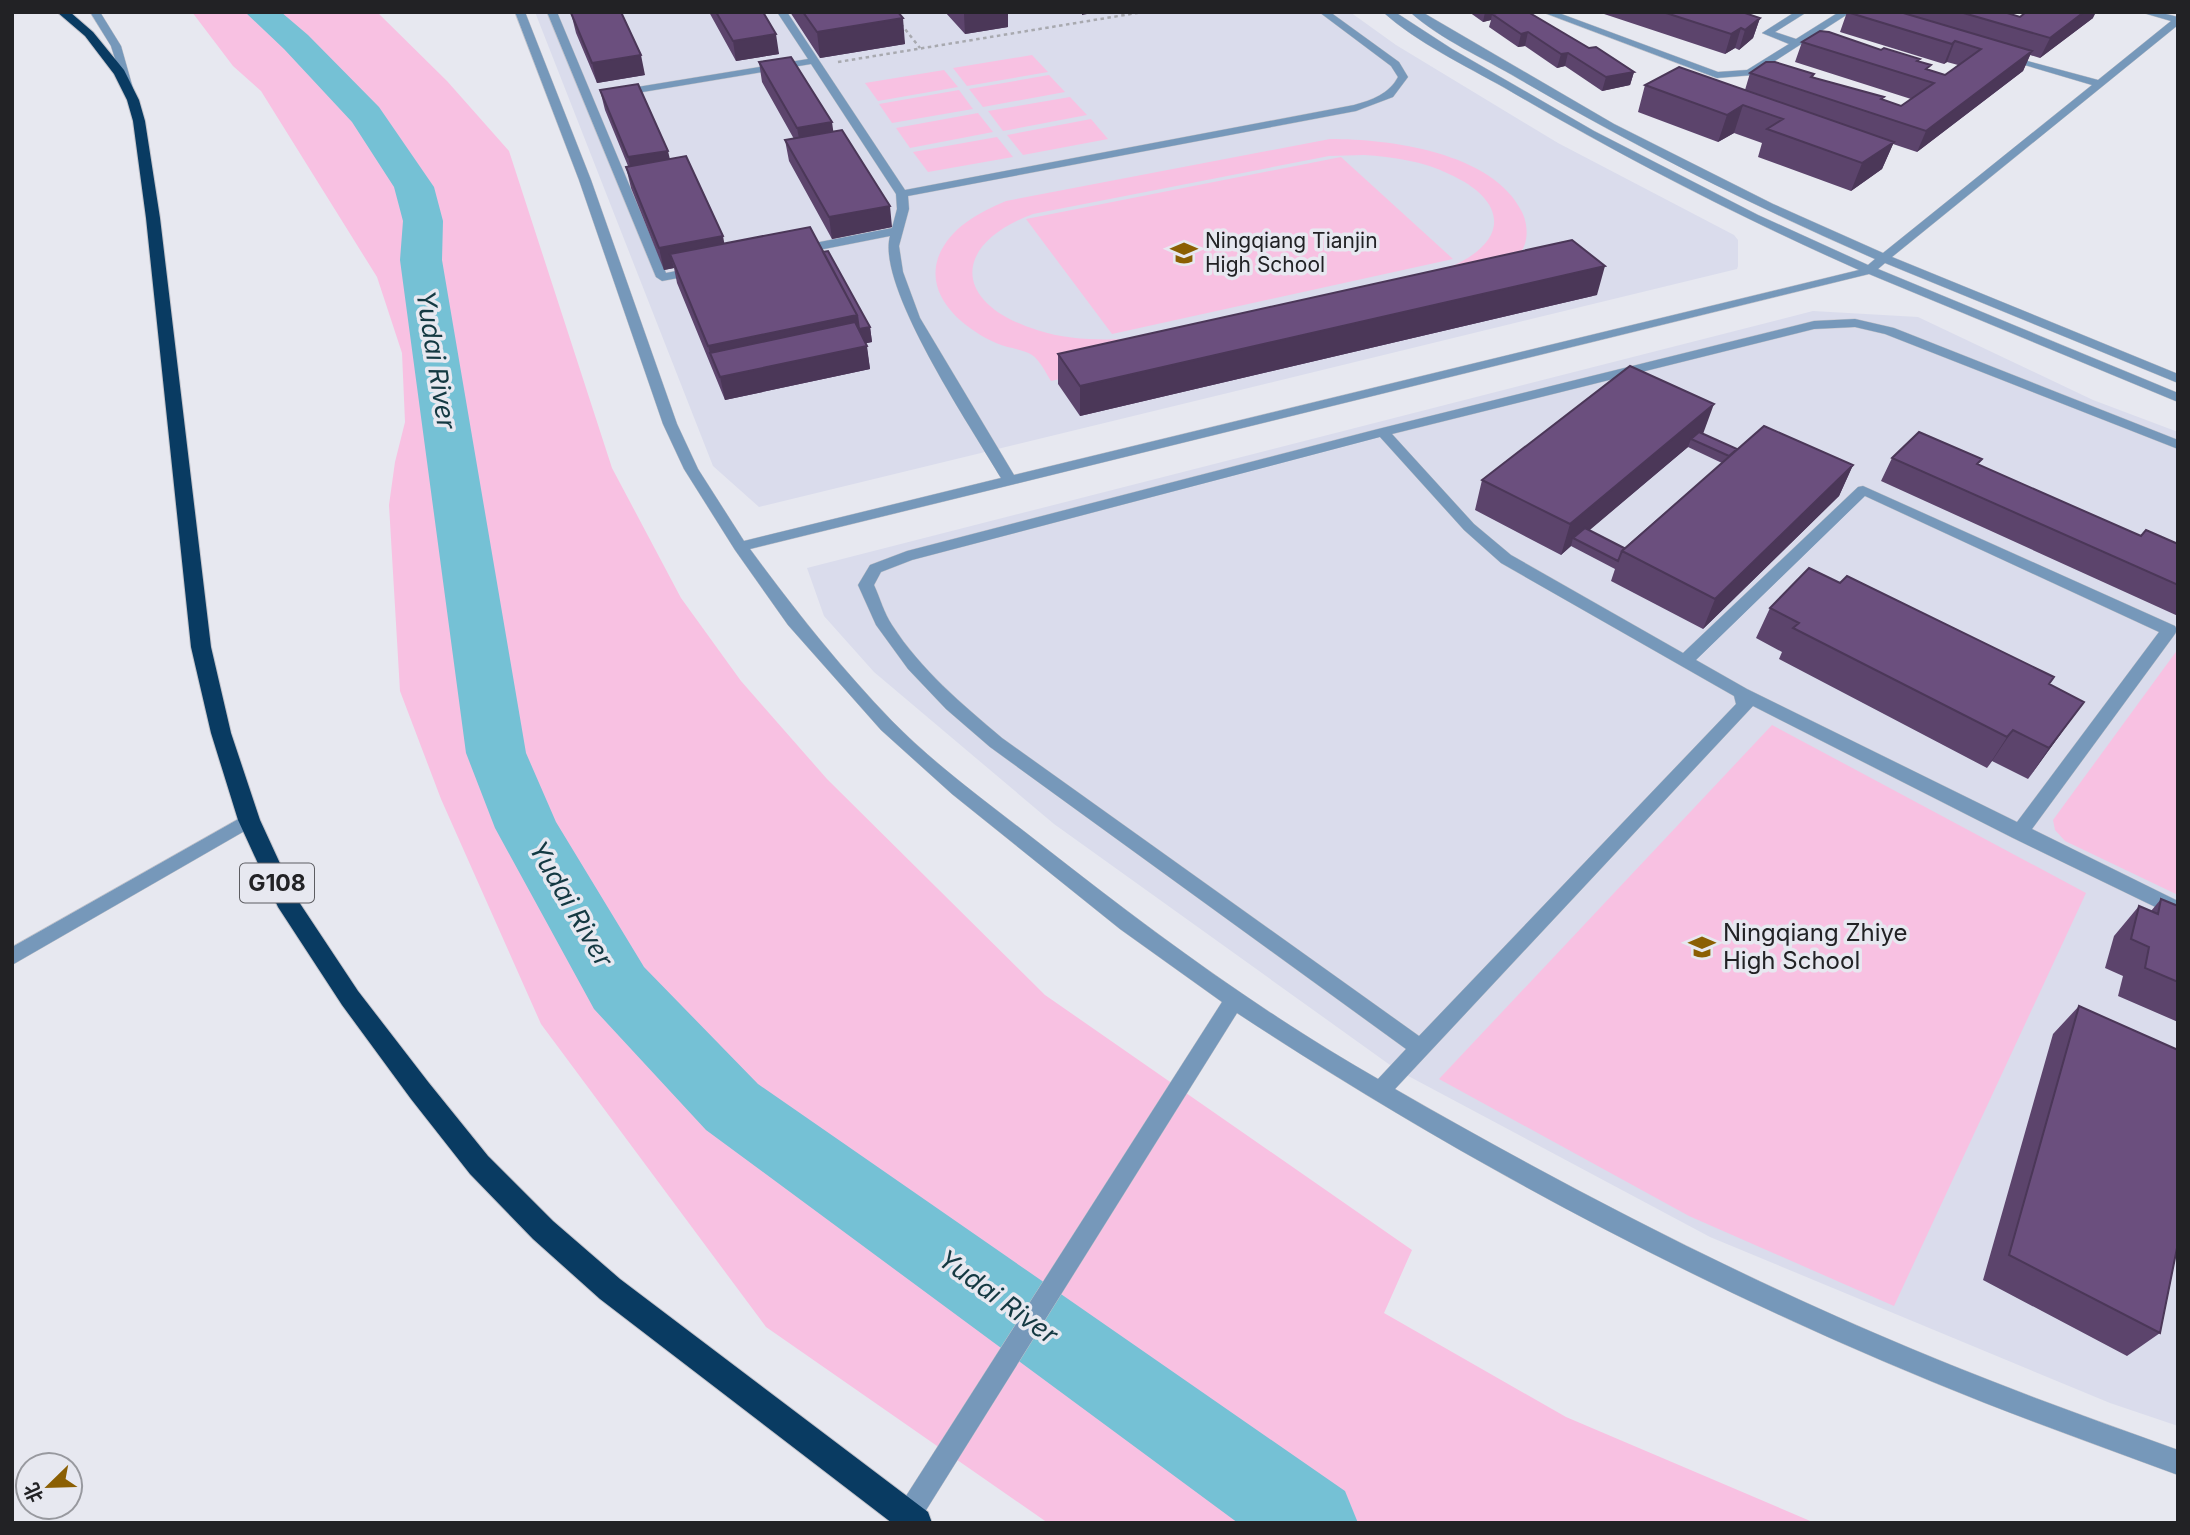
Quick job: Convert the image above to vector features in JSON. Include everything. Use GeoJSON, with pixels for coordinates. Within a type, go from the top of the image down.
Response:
{"type":"FeatureCollection","features":[{"type":"Feature","properties":{"kind":"highway","name":"G108"},"geometry":{"type":"LineString","coordinates":[[63,12],[99,45],[120,73],[133,100],[143,142],[155,230],[201,647],[221,733],[249,820],[286,901],[314,946],[412,1081],[479,1165],[543,1230],[610,1290],[913,1519]]}},
{"type":"Feature","properties":{"kind":"street"},"geometry":{"type":"LineString","coordinates":[[95,12],[116,46],[133,100]]}},
{"type":"Feature","properties":{"kind":"street"},"geometry":{"type":"LineString","coordinates":[[520,12],[585,180],[670,424],[691,469],[740,547],[794,621],[887,726],[1035,851],[1234,1000],[1379,1092],[1546,1186],[1793,1308],[1985,1391],[2178,1463]]}},
{"type":"Feature","properties":{"kind":"street"},"geometry":{"type":"LineString","coordinates":[[552,12],[662,277],[714,267]]}},
{"type":"Feature","properties":{"kind":"street"},"geometry":{"type":"LineString","coordinates":[[782,12],[901,194],[903,209],[893,246],[897,272],[914,318],[1010,481]]}},
{"type":"Feature","properties":{"kind":"street"},"geometry":{"type":"LineString","coordinates":[[901,194],[1356,108],[1383,100],[1399,88],[1403,78],[1395,65],[1324,12]]}},
{"type":"Feature","properties":{"kind":"street"},"geometry":{"type":"LineString","coordinates":[[1388,12],[1601,141],[1868,271],[2178,398]]}},
{"type":"Feature","properties":{"kind":"street"},"geometry":{"type":"LineString","coordinates":[[1415,12],[1622,134],[1884,259],[2178,379]]}},
{"type":"Feature","properties":{"kind":"street"},"geometry":{"type":"LineString","coordinates":[[1547,12],[1717,75],[1742,74],[1758,68],[1846,12]]}},
{"type":"Feature","properties":{"kind":"street"},"geometry":{"type":"LineString","coordinates":[[1797,43],[1767,33],[1802,12]]}},
{"type":"Feature","properties":{"kind":"street"},"geometry":{"type":"LineString","coordinates":[[2145,12],[2178,20]]}},
{"type":"Feature","properties":{"kind":"street"},"geometry":{"type":"LineString","coordinates":[[740,547],[1868,271],[2178,20]]}},
{"type":"Feature","properties":{"kind":"street"},"geometry":{"type":"LineString","coordinates":[[1808,36],[1821,40]]}},
{"type":"Feature","properties":{"kind":"street"},"geometry":{"type":"LineString","coordinates":[[1998,54],[2100,84]]}},
{"type":"Feature","properties":{"kind":"street"},"geometry":{"type":"LineString","coordinates":[[588,98],[815,63]]}},
{"type":"Feature","properties":{"kind":"street"},"geometry":{"type":"LineString","coordinates":[[1758,68],[1770,72]]}},
{"type":"Feature","properties":{"kind":"street"},"geometry":{"type":"LineString","coordinates":[[792,252],[895,231]]}},
{"type":"Feature","properties":{"kind":"street"},"geometry":{"type":"LineString","coordinates":[[1420,1048],[989,738],[902,655],[872,608],[866,584],[875,569],[907,556],[1383,432],[1835,322],[1889,331],[2178,445]]}},
{"type":"Feature","properties":{"kind":"street"},"geometry":{"type":"LineString","coordinates":[[1383,432],[1469,527],[1506,559],[1741,693],[2178,910]]}},
{"type":"Feature","properties":{"kind":"street"},"geometry":{"type":"LineString","coordinates":[[1685,661],[1863,490],[2169,630],[2019,833]]}},
{"type":"Feature","properties":{"kind":"street"},"geometry":{"type":"LineString","coordinates":[[1379,1092],[1745,705],[1741,693]]}},
{"type":"Feature","properties":{"kind":"street"},"geometry":{"type":"LineString","coordinates":[[12,957],[249,820]]}},
{"type":"Feature","properties":{"kind":"street"},"geometry":{"type":"LineString","coordinates":[[913,1519],[953,1445],[1234,1000]]}},
{"type":"Feature","properties":{"kind":"path"},"geometry":{"type":"LineString","coordinates":[[815,63],[1143,12]]}},
{"type":"Feature","properties":{"kind":"path"},"geometry":{"type":"LineString","coordinates":[[899,21],[920,48]]}},
{"type":"Feature","properties":{"kind":"shaded area"},"geometry":{"type":"Polygon","coordinates":[[[192,12],[377,12],[447,81],[509,151],[612,468],[681,598],[741,681],[827,779],[1045,995],[1412,1250],[1384,1313],[1566,1417],[1815,1523],[1048,1523],[766,1327],[541,1024],[441,799],[400,691],[389,505],[395,462],[405,422],[402,353],[377,277],[261,91],[233,66],[192,12]]]}},
{"type":"Feature","properties":{"kind":"shaded area","name":"Ningqiang Tianjin High School"},"geometry":{"type":"Polygon","coordinates":[[[535,12],[1350,12],[1396,45],[1558,143],[1734,235],[1738,240],[1738,266],[1737,269],[759,507],[713,466],[535,12]]]}},
{"type":"Feature","properties":{"kind":"shaded area"},"geometry":{"type":"Polygon","coordinates":[[[1032,55],[1048,72],[967,86],[953,68],[1032,55]]]}},
{"type":"Feature","properties":{"kind":"shaded area"},"geometry":{"type":"Polygon","coordinates":[[[944,70],[958,87],[878,101],[865,83],[944,70]]]}},
{"type":"Feature","properties":{"kind":"shaded area"},"geometry":{"type":"Polygon","coordinates":[[[1049,75],[1065,92],[983,107],[969,89],[1049,75]]]}},
{"type":"Feature","properties":{"kind":"shaded area"},"geometry":{"type":"Polygon","coordinates":[[[959,90],[973,109],[892,123],[879,104],[959,90]]]}},
{"type":"Feature","properties":{"kind":"shaded area"},"geometry":{"type":"Polygon","coordinates":[[[1070,97],[1087,115],[1003,131],[988,111],[1070,97]]]}},
{"type":"Feature","properties":{"kind":"shaded area"},"geometry":{"type":"Polygon","coordinates":[[[978,113],[993,132],[910,148],[896,128],[978,113]]]}},
{"type":"Feature","properties":{"kind":"shaded area"},"geometry":{"type":"Polygon","coordinates":[[[1091,119],[1108,139],[1023,155],[1007,135],[1091,119]]]}},
{"type":"Feature","properties":{"kind":"shaded area"},"geometry":{"type":"Polygon","coordinates":[[[997,137],[1013,157],[928,172],[913,152],[997,137]]]}},
{"type":"Feature","properties":{"kind":"shaded area"},"geometry":{"type":"Polygon","coordinates":[[[1330,139],[1354,140],[1409,146],[1437,153],[1488,175],[1508,192],[1522,212],[1527,233],[1520,253],[1488,282],[1051,381],[1032,355],[996,343],[961,320],[942,299],[937,286],[935,273],[938,258],[949,238],[975,216],[1006,201],[1330,139]],[[1364,155],[1329,156],[1033,214],[1006,227],[987,242],[976,257],[972,274],[977,290],[989,305],[1009,319],[1037,330],[1071,338],[1128,339],[1450,267],[1470,257],[1484,245],[1492,233],[1494,221],[1491,208],[1468,184],[1429,166],[1408,160],[1364,155]]]}},
{"type":"Feature","properties":{"kind":"shaded area"},"geometry":{"type":"Polygon","coordinates":[[[1341,157],[1453,259],[1112,334],[1026,219],[1341,157]]]}},
{"type":"Feature","properties":{"kind":"shaded area","name":"Ningqiang Zhiye High School"},"geometry":{"type":"Polygon","coordinates":[[[1813,311],[1918,317],[2093,400],[2178,432],[2178,1426],[2110,1403],[1710,1237],[1397,1070],[1054,824],[874,672],[824,616],[807,568],[1813,311]]]}},
{"type":"Feature","properties":{"kind":"shaded area"},"geometry":{"type":"Polygon","coordinates":[[[2178,649],[2178,895],[2065,841],[2055,830],[2053,820],[2178,649]]]}},
{"type":"Feature","properties":{"kind":"shaded area"},"geometry":{"type":"Polygon","coordinates":[[[1772,725],[2086,893],[1894,1306],[1689,1216],[1439,1079],[1772,725]]]}},
{"type":"Feature","properties":{"kind":"building"},"geometry":{"type":"Polygon","coordinates":[[[621,12],[641,55],[592,63],[571,13],[621,12]]]}},
{"type":"Feature","properties":{"kind":"building"},"geometry":{"type":"Polygon","coordinates":[[[716,12],[763,12],[776,34],[733,41],[716,12]]]}},
{"type":"Feature","properties":{"kind":"building"},"geometry":{"type":"Polygon","coordinates":[[[803,12],[898,12],[903,18],[817,32],[803,12]]]}},
{"type":"Feature","properties":{"kind":"building"},"geometry":{"type":"Polygon","coordinates":[[[1528,12],[1589,48],[1596,47],[1634,72],[1606,77],[1568,53],[1561,54],[1528,32],[1521,34],[1492,14],[1528,12]]]}},
{"type":"Feature","properties":{"kind":"building"},"geometry":{"type":"Polygon","coordinates":[[[1663,12],[1742,12],[1760,18],[1745,30],[1741,28],[1731,34],[1663,12]]]}},
{"type":"Feature","properties":{"kind":"building"},"geometry":{"type":"Polygon","coordinates":[[[1847,12],[1900,12],[2032,51],[1926,131],[1750,73],[1766,62],[1775,62],[1814,74],[1811,77],[1884,97],[1881,99],[1901,106],[1934,83],[1802,42],[1820,31],[1829,32],[1881,50],[1884,48],[1920,59],[1917,61],[1931,65],[1926,69],[1945,75],[1981,49],[1955,41],[1952,44],[1847,12]]]}},
{"type":"Feature","properties":{"kind":"building"},"geometry":{"type":"Polygon","coordinates":[[[1960,12],[2004,12],[2020,17],[2026,12],[2084,12],[2050,38],[1960,12]]]}},
{"type":"Feature","properties":{"kind":"building"},"geometry":{"type":"Polygon","coordinates":[[[791,57],[832,122],[797,128],[759,62],[791,57]]]}},
{"type":"Feature","properties":{"kind":"building"},"geometry":{"type":"Polygon","coordinates":[[[1679,67],[1894,142],[1862,163],[1767,129],[1783,119],[1743,105],[1727,115],[1645,85],[1679,67]]]}},
{"type":"Feature","properties":{"kind":"building"},"geometry":{"type":"Polygon","coordinates":[[[638,84],[668,151],[628,157],[600,90],[638,84]]]}},
{"type":"Feature","properties":{"kind":"building"},"geometry":{"type":"Polygon","coordinates":[[[842,130],[890,206],[829,217],[785,140],[842,130]]]}},
{"type":"Feature","properties":{"kind":"building"},"geometry":{"type":"Polygon","coordinates":[[[686,156],[723,236],[659,248],[626,167],[686,156]]]}},
{"type":"Feature","properties":{"kind":"building"},"geometry":{"type":"Polygon","coordinates":[[[810,227],[857,315],[708,346],[670,254],[810,227]]]}},
{"type":"Feature","properties":{"kind":"building"},"geometry":{"type":"Polygon","coordinates":[[[1572,240],[1605,266],[1080,386],[1058,354],[1572,240]]]}},
{"type":"Feature","properties":{"kind":"building"},"geometry":{"type":"Polygon","coordinates":[[[828,251],[870,327],[859,329],[857,315],[823,252],[828,251]]]}},
{"type":"Feature","properties":{"kind":"building"},"geometry":{"type":"Polygon","coordinates":[[[855,322],[867,346],[720,377],[710,353],[855,322]]]}},
{"type":"Feature","properties":{"kind":"building"},"geometry":{"type":"Polygon","coordinates":[[[1630,366],[1714,404],[1570,524],[1482,480],[1630,366]]]}},
{"type":"Feature","properties":{"kind":"building"},"geometry":{"type":"Polygon","coordinates":[[[1764,426],[1853,465],[1715,599],[1622,551],[1764,426]]]}},
{"type":"Feature","properties":{"kind":"building"},"geometry":{"type":"Polygon","coordinates":[[[1699,432],[1737,449],[1729,456],[1691,439],[1699,432]]]}},
{"type":"Feature","properties":{"kind":"building"},"geometry":{"type":"Polygon","coordinates":[[[1919,432],[1982,459],[1977,464],[2141,536],[2146,530],[2178,544],[2178,585],[1892,458],[1919,432]]]}},
{"type":"Feature","properties":{"kind":"building"},"geometry":{"type":"Polygon","coordinates":[[[1585,528],[1624,548],[1618,561],[1573,538],[1585,528]]]}},
{"type":"Feature","properties":{"kind":"building"},"geometry":{"type":"Polygon","coordinates":[[[1809,568],[1840,583],[1847,576],[2054,677],[2049,684],[2084,702],[2049,748],[2013,730],[2007,737],[1793,628],[1799,623],[1770,608],[1809,568]]]}},
{"type":"Feature","properties":{"kind":"building"},"geometry":{"type":"Polygon","coordinates":[[[2161,899],[2178,906],[2178,982],[2145,968],[2149,947],[2131,939],[2139,906],[2158,914],[2161,899]]]}},
{"type":"Feature","properties":{"kind":"building"},"geometry":{"type":"Polygon","coordinates":[[[2079,1006],[2178,1050],[2178,1243],[2160,1333],[2009,1255],[2079,1006]]]}},
{"type":"Feature","properties":{"kind":"waterway","name":"Yudai River"},"geometry":{"type":"LineString","coordinates":[[261,12],[296,42],[366,115],[414,187],[423,221],[421,260],[496,753],[527,828],[619,988],[732,1107],[1313,1523]]}},
{"type":"Feature","properties":{"kind":"place","name":"Ningqiang Tianjin High School"},"geometry":{"type":"Point","coordinates":[1184,253]}},
{"type":"Feature","properties":{"kind":"place","name":"Ningqiang Zhiye High School"},"geometry":{"type":"Point","coordinates":[1702,947]}}]}
